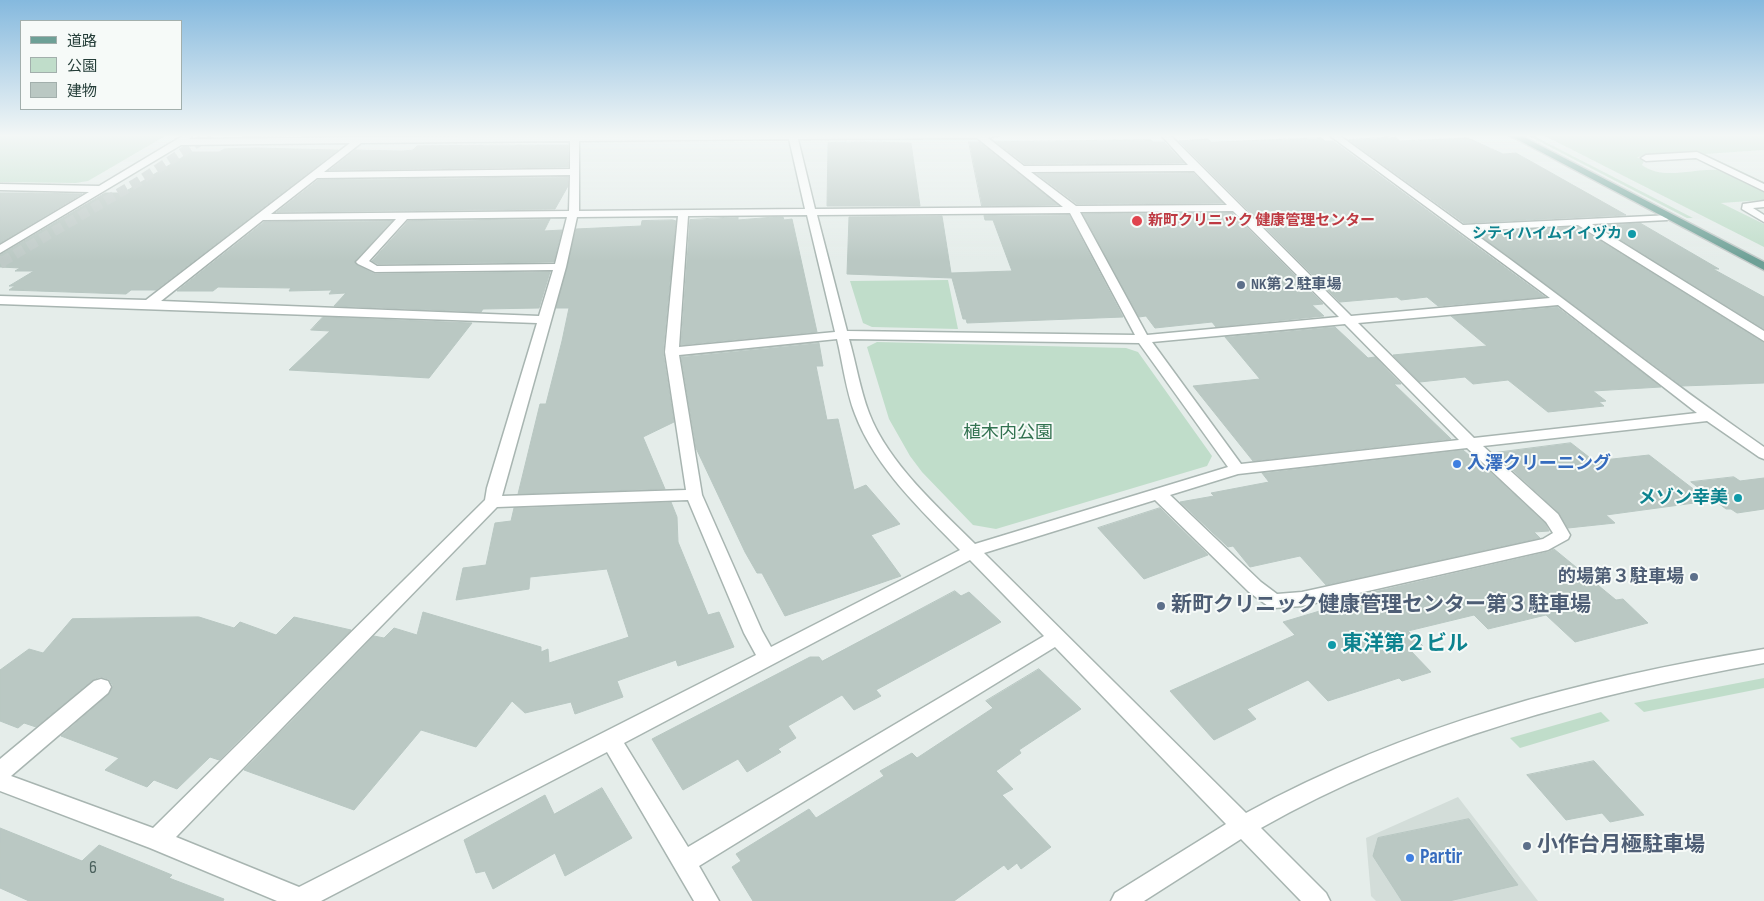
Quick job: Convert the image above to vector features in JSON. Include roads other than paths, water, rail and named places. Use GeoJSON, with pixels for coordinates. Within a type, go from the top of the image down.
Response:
{"type":"FeatureCollection","features":[{"type":"Feature","properties":{"kind":"main road"},"geometry":{"type":"LineString","coordinates":[[1592,177],[1764,267]]}},
{"type":"Feature","properties":{"kind":"street"},"geometry":{"type":"LineString","coordinates":[[0,250],[120,177]]}},
{"type":"Feature","properties":{"kind":"street"},"geometry":{"type":"LineString","coordinates":[[149,304],[313,177]]}},
{"type":"Feature","properties":{"kind":"street"},"geometry":{"type":"LineString","coordinates":[[157,840],[493,502],[495,488],[560,267],[575,205],[574,177]]}},
{"type":"Feature","properties":{"kind":"street"},"geometry":{"type":"LineString","coordinates":[[802,177],[862,414],[872,437],[901,478],[1318,901]]}},
{"type":"Feature","properties":{"kind":"street"},"geometry":{"type":"LineString","coordinates":[[1032,177],[1074,210],[1142,339],[1237,469]]}},
{"type":"Feature","properties":{"kind":"street"},"geometry":{"type":"LineString","coordinates":[[1158,493],[1255,587],[1274,601],[1302,599],[1548,544],[1562,535],[1552,518],[1470,443],[1205,177]]}},
{"type":"Feature","properties":{"kind":"street"},"geometry":{"type":"LineString","coordinates":[[1390,177],[1561,301],[1710,416],[1764,454]]}},
{"type":"Feature","properties":{"kind":"street"},"geometry":{"type":"LineString","coordinates":[[1741,177],[1764,188]]}},
{"type":"Feature","properties":{"kind":"street"},"geometry":{"type":"LineString","coordinates":[[0,187],[102,188]]}},
{"type":"Feature","properties":{"kind":"street"},"geometry":{"type":"LineString","coordinates":[[1764,204],[1747,206],[1746,209],[1764,219]]}},
{"type":"Feature","properties":{"kind":"street"},"geometry":{"type":"LineString","coordinates":[[261,217],[1236,208]]}},
{"type":"Feature","properties":{"kind":"street"},"geometry":{"type":"LineString","coordinates":[[683,213],[672,352],[694,496],[753,633],[767,657]]}},
{"type":"Feature","properties":{"kind":"street"},"geometry":{"type":"LineString","coordinates":[[404,216],[362,262],[375,270],[560,267]]}},
{"type":"Feature","properties":{"kind":"street"},"geometry":{"type":"LineString","coordinates":[[1461,228],[1668,217]]}},
{"type":"Feature","properties":{"kind":"street"},"geometry":{"type":"LineString","coordinates":[[1581,222],[1764,337]]}},
{"type":"Feature","properties":{"kind":"street"},"geometry":{"type":"LineString","coordinates":[[0,300],[544,320]]}},
{"type":"Feature","properties":{"kind":"street"},"geometry":{"type":"LineString","coordinates":[[672,352],[842,335],[1142,339],[1561,301]]}},
{"type":"Feature","properties":{"kind":"street"},"geometry":{"type":"LineString","coordinates":[[0,781],[157,840],[300,899],[611,740],[972,551],[1237,469],[1710,416]]}},
{"type":"Feature","properties":{"kind":"street"},"geometry":{"type":"LineString","coordinates":[[493,502],[694,496]]}},
{"type":"Feature","properties":{"kind":"street"},"geometry":{"type":"LineString","coordinates":[[683,863],[1057,637]]}},
{"type":"Feature","properties":{"kind":"street"},"geometry":{"type":"LineString","coordinates":[[1123,901],[1169,870],[1314,789],[1372,764],[1478,723],[1598,688],[1706,665],[1764,656]]}},
{"type":"Feature","properties":{"kind":"street"},"geometry":{"type":"LineString","coordinates":[[0,772],[101,687]]}},
{"type":"Feature","properties":{"kind":"street"},"geometry":{"type":"LineString","coordinates":[[611,740],[707,901]]}},
{"type":"Feature","properties":{"kind":"tunnel"},"geometry":{"type":"LineString","coordinates":[[2,262],[145,177]]}},
{"type":"Feature","properties":{"kind":"place","name":"新町クリニック 健康管理センター"},"geometry":{"type":"Point","coordinates":[1137,221]}},
{"type":"Feature","properties":{"kind":"place","name":"シティハイムイイヅカ"},"geometry":{"type":"Point","coordinates":[1632,234]}},
{"type":"Feature","properties":{"kind":"place","name":"NK第２駐車場"},"geometry":{"type":"Point","coordinates":[1241,285]}},
{"type":"Feature","properties":{"kind":"place","name":"入澤クリーニング"},"geometry":{"type":"Point","coordinates":[1457,464]}},
{"type":"Feature","properties":{"kind":"place","name":"メゾン幸美"},"geometry":{"type":"Point","coordinates":[1738,498]}},
{"type":"Feature","properties":{"kind":"place","name":"的場第３駐車場"},"geometry":{"type":"Point","coordinates":[1694,577]}},
{"type":"Feature","properties":{"kind":"place","name":"新町クリニック健康管理センター第３駐車場"},"geometry":{"type":"Point","coordinates":[1161,606]}},
{"type":"Feature","properties":{"kind":"place","name":"東洋第２ビル"},"geometry":{"type":"Point","coordinates":[1332,645]}},
{"type":"Feature","properties":{"kind":"place","name":"小作台月極駐車場"},"geometry":{"type":"Point","coordinates":[1527,846]}},
{"type":"Feature","properties":{"kind":"place","name":"Partir"},"geometry":{"type":"Point","coordinates":[1410,858]}},
{"type":"Feature","properties":{"kind":"park label","name":"植木内公園"},"geometry":{"type":"Point","coordinates":[1008,433]}}]}
